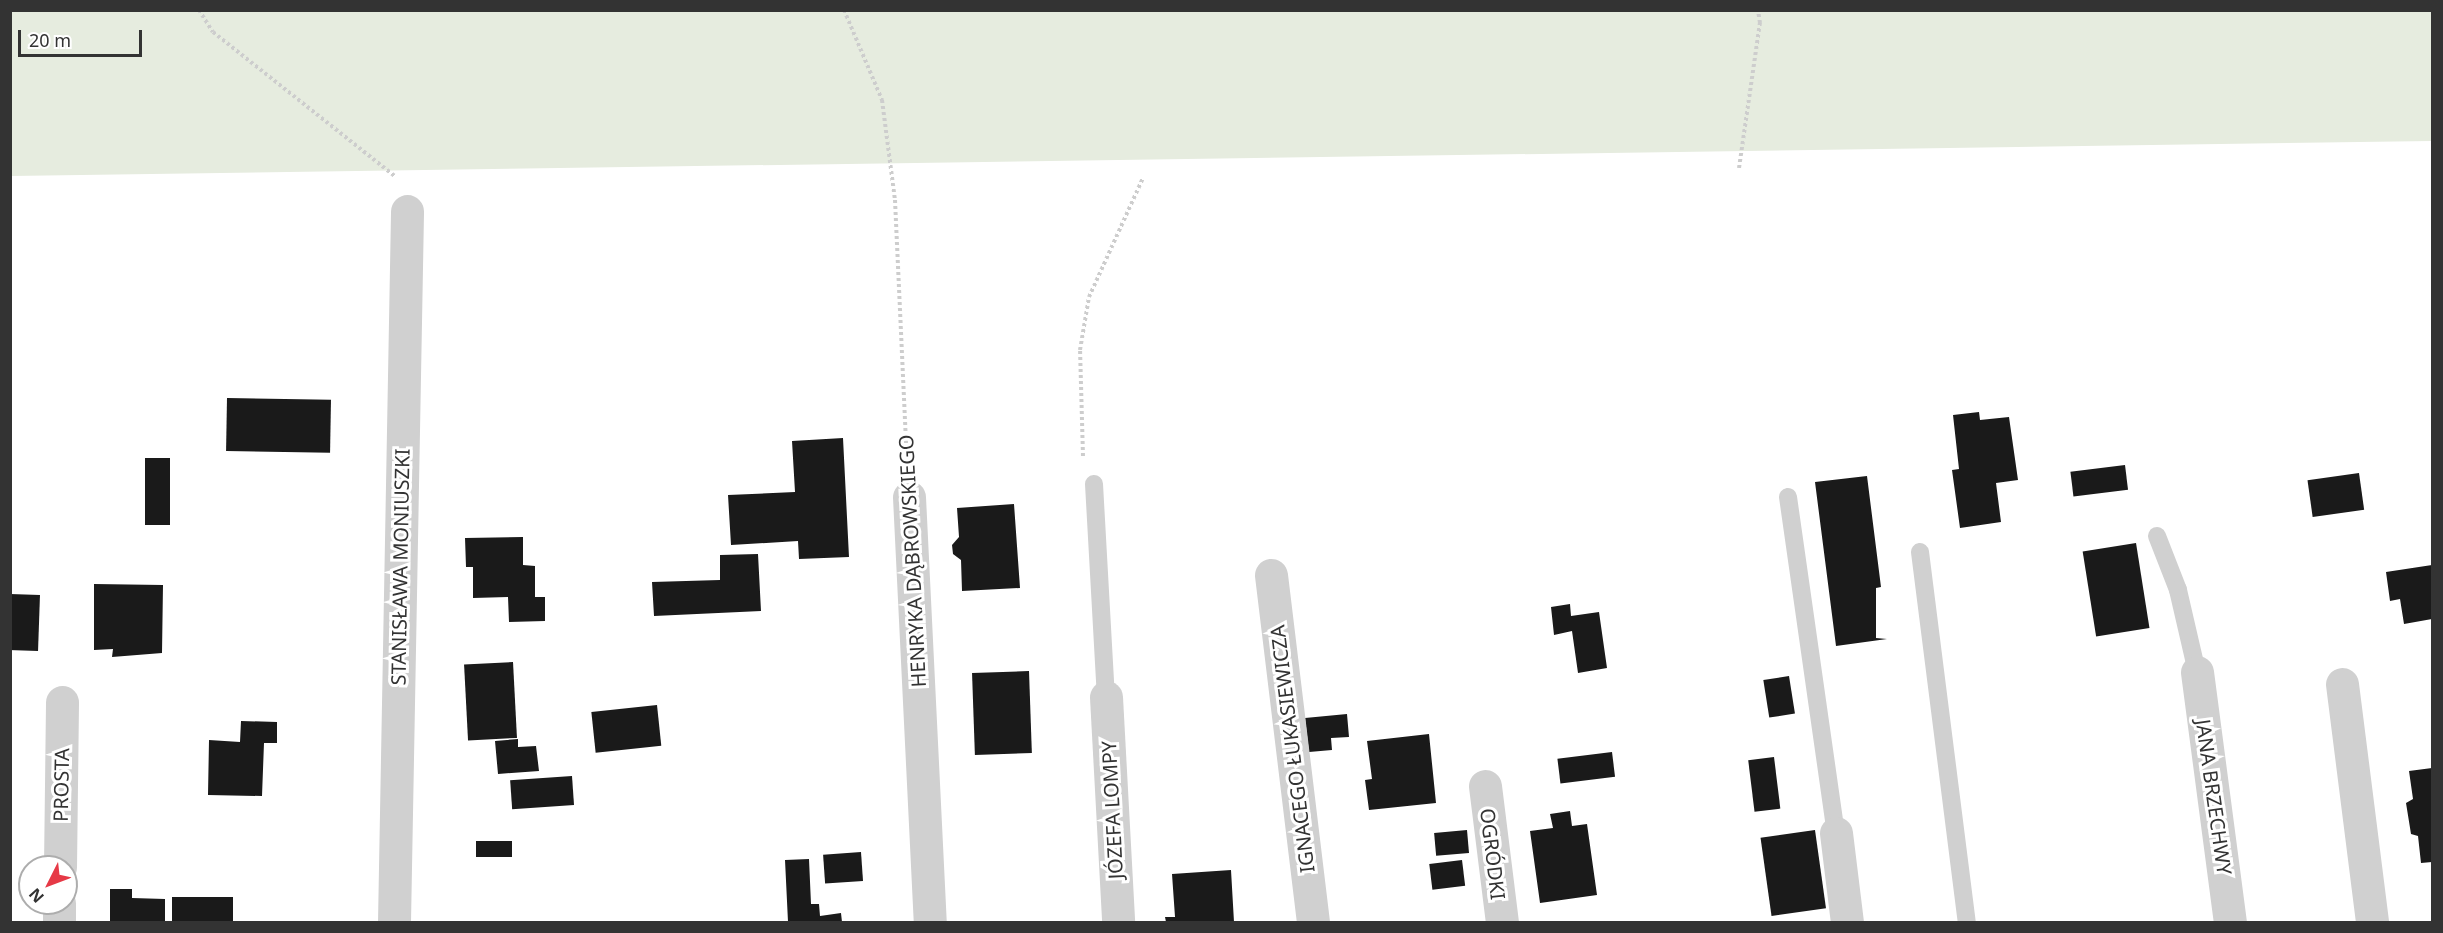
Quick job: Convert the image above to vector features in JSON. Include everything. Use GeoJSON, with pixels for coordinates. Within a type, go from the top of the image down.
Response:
{"type":"FeatureCollection","features":[{"type":"Feature","properties":{"kind":"street","name":"STANISŁAWA MONIUSZKI"},"geometry":{"type":"LineString","coordinates":[[394,922],[407,211]]}},
{"type":"Feature","properties":{"kind":"street","name":"HENRYKA DĄBROWSKIEGO"},"geometry":{"type":"LineString","coordinates":[[909,497],[930,922]]}},
{"type":"Feature","properties":{"kind":"street","name":"IGNACEGO ŁUKASIEWICZA"},"geometry":{"type":"LineString","coordinates":[[1271,575],[1313,922]]}},
{"type":"Feature","properties":{"kind":"street","name":"JANA BRZECHWY"},"geometry":{"type":"LineString","coordinates":[[2197,672],[2230,922]]}},
{"type":"Feature","properties":{"kind":"street"},"geometry":{"type":"LineString","coordinates":[[2342,684],[2372,922]]}},
{"type":"Feature","properties":{"kind":"street","name":"JÓZEFA LOMPY"},"geometry":{"type":"LineString","coordinates":[[1106,697],[1118,922]]}},
{"type":"Feature","properties":{"kind":"street","name":"PROSTA"},"geometry":{"type":"LineString","coordinates":[[60,855],[62,702]]}},
{"type":"Feature","properties":{"kind":"street","name":"OGRÓDKI"},"geometry":{"type":"LineString","coordinates":[[1485,786],[1502,922]]}},
{"type":"Feature","properties":{"kind":"street"},"geometry":{"type":"LineString","coordinates":[[1836,833],[1847,922]]}},
{"type":"Feature","properties":{"kind":"lane"},"geometry":{"type":"LineString","coordinates":[[1094,484],[1106,697]]}},
{"type":"Feature","properties":{"kind":"lane"},"geometry":{"type":"LineString","coordinates":[[1788,497],[1836,833]]}},
{"type":"Feature","properties":{"kind":"lane"},"geometry":{"type":"LineString","coordinates":[[2157,536],[2178,590],[2197,672]]}},
{"type":"Feature","properties":{"kind":"lane"},"geometry":{"type":"LineString","coordinates":[[1920,552],[1967,922]]}},
{"type":"Feature","properties":{"kind":"path"},"geometry":{"type":"LineString","coordinates":[[199,10],[213,32],[393,171],[407,211]]}},
{"type":"Feature","properties":{"kind":"path","name":"HENRYKA DĄBROWSKIEGO"},"geometry":{"type":"LineString","coordinates":[[844,10],[882,100],[895,200],[909,497]]}},
{"type":"Feature","properties":{"kind":"path"},"geometry":{"type":"LineString","coordinates":[[1739,168],[1760,23],[1758,10]]}},
{"type":"Feature","properties":{"kind":"path"},"geometry":{"type":"LineString","coordinates":[[1094,484],[1084,467],[1080,350],[1089,297],[1143,178]]}},
{"type":"Feature","properties":{"kind":"shaded area"},"geometry":{"type":"Polygon","coordinates":[[[10,11],[2432,11],[2432,141],[11,176],[10,11]]]}},
{"type":"Feature","properties":{"kind":"building"},"geometry":{"type":"Polygon","coordinates":[[[227,398],[331,400],[330,453],[226,451],[227,398]]]}},
{"type":"Feature","properties":{"kind":"building"},"geometry":{"type":"Polygon","coordinates":[[[1979,412],[1980,420],[2009,417],[2018,480],[1996,483],[2001,522],[1960,528],[1952,470],[1959,469],[1953,415],[1979,412]]]}},
{"type":"Feature","properties":{"kind":"building"},"geometry":{"type":"Polygon","coordinates":[[[843,438],[849,557],[799,559],[798,541],[731,545],[728,495],[795,492],[792,441],[843,438]]]}},
{"type":"Feature","properties":{"kind":"building"},"geometry":{"type":"Polygon","coordinates":[[[145,458],[170,458],[170,525],[145,525],[145,458]]]}},
{"type":"Feature","properties":{"kind":"building"},"geometry":{"type":"Polygon","coordinates":[[[2125,465],[2128,490],[2073,497],[2070,472],[2125,465]]]}},
{"type":"Feature","properties":{"kind":"building"},"geometry":{"type":"Polygon","coordinates":[[[2359,473],[2364,510],[2313,517],[2308,480],[2359,473]]]}},
{"type":"Feature","properties":{"kind":"building"},"geometry":{"type":"Polygon","coordinates":[[[1867,476],[1881,587],[1876,588],[1876,638],[1887,639],[1836,646],[1815,482],[1867,476]]]}},
{"type":"Feature","properties":{"kind":"building"},"geometry":{"type":"Polygon","coordinates":[[[1014,504],[1020,588],[962,591],[961,560],[953,554],[952,545],[959,537],[957,508],[1014,504]]]}},
{"type":"Feature","properties":{"kind":"building"},"geometry":{"type":"Polygon","coordinates":[[[523,537],[523,565],[535,566],[535,597],[545,597],[545,621],[509,622],[508,597],[473,598],[473,567],[466,567],[465,538],[523,537]]]}},
{"type":"Feature","properties":{"kind":"building"},"geometry":{"type":"Polygon","coordinates":[[[2136,543],[2149,628],[2096,636],[2083,551],[2136,543]]]}},
{"type":"Feature","properties":{"kind":"building"},"geometry":{"type":"Polygon","coordinates":[[[758,554],[761,611],[654,616],[652,582],[720,580],[720,555],[758,554]]]}},
{"type":"Feature","properties":{"kind":"building"},"geometry":{"type":"Polygon","coordinates":[[[2432,565],[2432,619],[2404,624],[2400,599],[2390,601],[2386,572],[2432,565]]]}},
{"type":"Feature","properties":{"kind":"building"},"geometry":{"type":"Polygon","coordinates":[[[94,584],[163,585],[162,653],[112,657],[113,649],[94,650],[94,584]]]}},
{"type":"Feature","properties":{"kind":"building"},"geometry":{"type":"Polygon","coordinates":[[[10,594],[40,595],[38,651],[10,650],[10,594]]]}},
{"type":"Feature","properties":{"kind":"building"},"geometry":{"type":"Polygon","coordinates":[[[1570,604],[1571,616],[1599,612],[1607,668],[1578,673],[1572,631],[1554,635],[1551,607],[1570,604]]]}},
{"type":"Feature","properties":{"kind":"building"},"geometry":{"type":"Polygon","coordinates":[[[513,662],[517,738],[468,740],[464,665],[513,662]]]}},
{"type":"Feature","properties":{"kind":"building"},"geometry":{"type":"Polygon","coordinates":[[[1029,671],[1032,753],[975,755],[972,673],[1029,671]]]}},
{"type":"Feature","properties":{"kind":"building"},"geometry":{"type":"Polygon","coordinates":[[[1789,676],[1795,714],[1769,718],[1763,680],[1789,676]]]}},
{"type":"Feature","properties":{"kind":"building"},"geometry":{"type":"Polygon","coordinates":[[[657,705],[661,746],[596,753],[591,712],[657,705]]]}},
{"type":"Feature","properties":{"kind":"building"},"geometry":{"type":"Polygon","coordinates":[[[1347,714],[1349,737],[1331,738],[1332,750],[1309,752],[1305,718],[1347,714]]]}},
{"type":"Feature","properties":{"kind":"building"},"geometry":{"type":"Polygon","coordinates":[[[241,721],[277,722],[277,743],[264,743],[262,796],[208,795],[209,740],[240,742],[241,721]]]}},
{"type":"Feature","properties":{"kind":"building"},"geometry":{"type":"Polygon","coordinates":[[[1429,734],[1436,803],[1369,810],[1365,780],[1372,779],[1367,741],[1429,734]]]}},
{"type":"Feature","properties":{"kind":"building"},"geometry":{"type":"Polygon","coordinates":[[[518,739],[518,747],[536,746],[539,771],[498,774],[495,741],[518,739]]]}},
{"type":"Feature","properties":{"kind":"building"},"geometry":{"type":"Polygon","coordinates":[[[1612,752],[1615,777],[1560,784],[1557,759],[1612,752]]]}},
{"type":"Feature","properties":{"kind":"building"},"geometry":{"type":"Polygon","coordinates":[[[1774,757],[1780,809],[1755,812],[1748,760],[1774,757]]]}},
{"type":"Feature","properties":{"kind":"building"},"geometry":{"type":"Polygon","coordinates":[[[2432,768],[2432,862],[2421,863],[2418,836],[2411,834],[2406,803],[2413,799],[2409,771],[2432,768]]]}},
{"type":"Feature","properties":{"kind":"building"},"geometry":{"type":"Polygon","coordinates":[[[572,776],[574,805],[512,809],[510,780],[572,776]]]}},
{"type":"Feature","properties":{"kind":"building"},"geometry":{"type":"Polygon","coordinates":[[[1570,811],[1572,826],[1587,824],[1597,895],[1540,903],[1530,831],[1553,828],[1550,814],[1570,811]]]}},
{"type":"Feature","properties":{"kind":"building"},"geometry":{"type":"Polygon","coordinates":[[[1467,830],[1469,853],[1436,856],[1434,833],[1467,830]]]}},
{"type":"Feature","properties":{"kind":"building"},"geometry":{"type":"Polygon","coordinates":[[[1815,830],[1826,908],[1772,916],[1761,838],[1815,830]]]}},
{"type":"Feature","properties":{"kind":"building"},"geometry":{"type":"Polygon","coordinates":[[[476,841],[512,841],[512,857],[476,857],[476,841]]]}},
{"type":"Feature","properties":{"kind":"building"},"geometry":{"type":"Polygon","coordinates":[[[861,852],[863,881],[825,884],[823,855],[861,852]]]}},
{"type":"Feature","properties":{"kind":"building"},"geometry":{"type":"Polygon","coordinates":[[[809,859],[811,904],[819,904],[820,916],[841,913],[842,922],[788,922],[785,860],[809,859]]]}},
{"type":"Feature","properties":{"kind":"building"},"geometry":{"type":"Polygon","coordinates":[[[1462,860],[1465,886],[1432,890],[1429,864],[1462,860]]]}},
{"type":"Feature","properties":{"kind":"building"},"geometry":{"type":"Polygon","coordinates":[[[1231,870],[1234,922],[1166,922],[1165,917],[1175,917],[1172,874],[1231,870]]]}},
{"type":"Feature","properties":{"kind":"building"},"geometry":{"type":"Polygon","coordinates":[[[110,889],[132,889],[132,898],[165,899],[165,922],[110,922],[110,889]]]}},
{"type":"Feature","properties":{"kind":"building"},"geometry":{"type":"Polygon","coordinates":[[[172,897],[233,897],[233,922],[172,922],[172,897]]]}}]}
